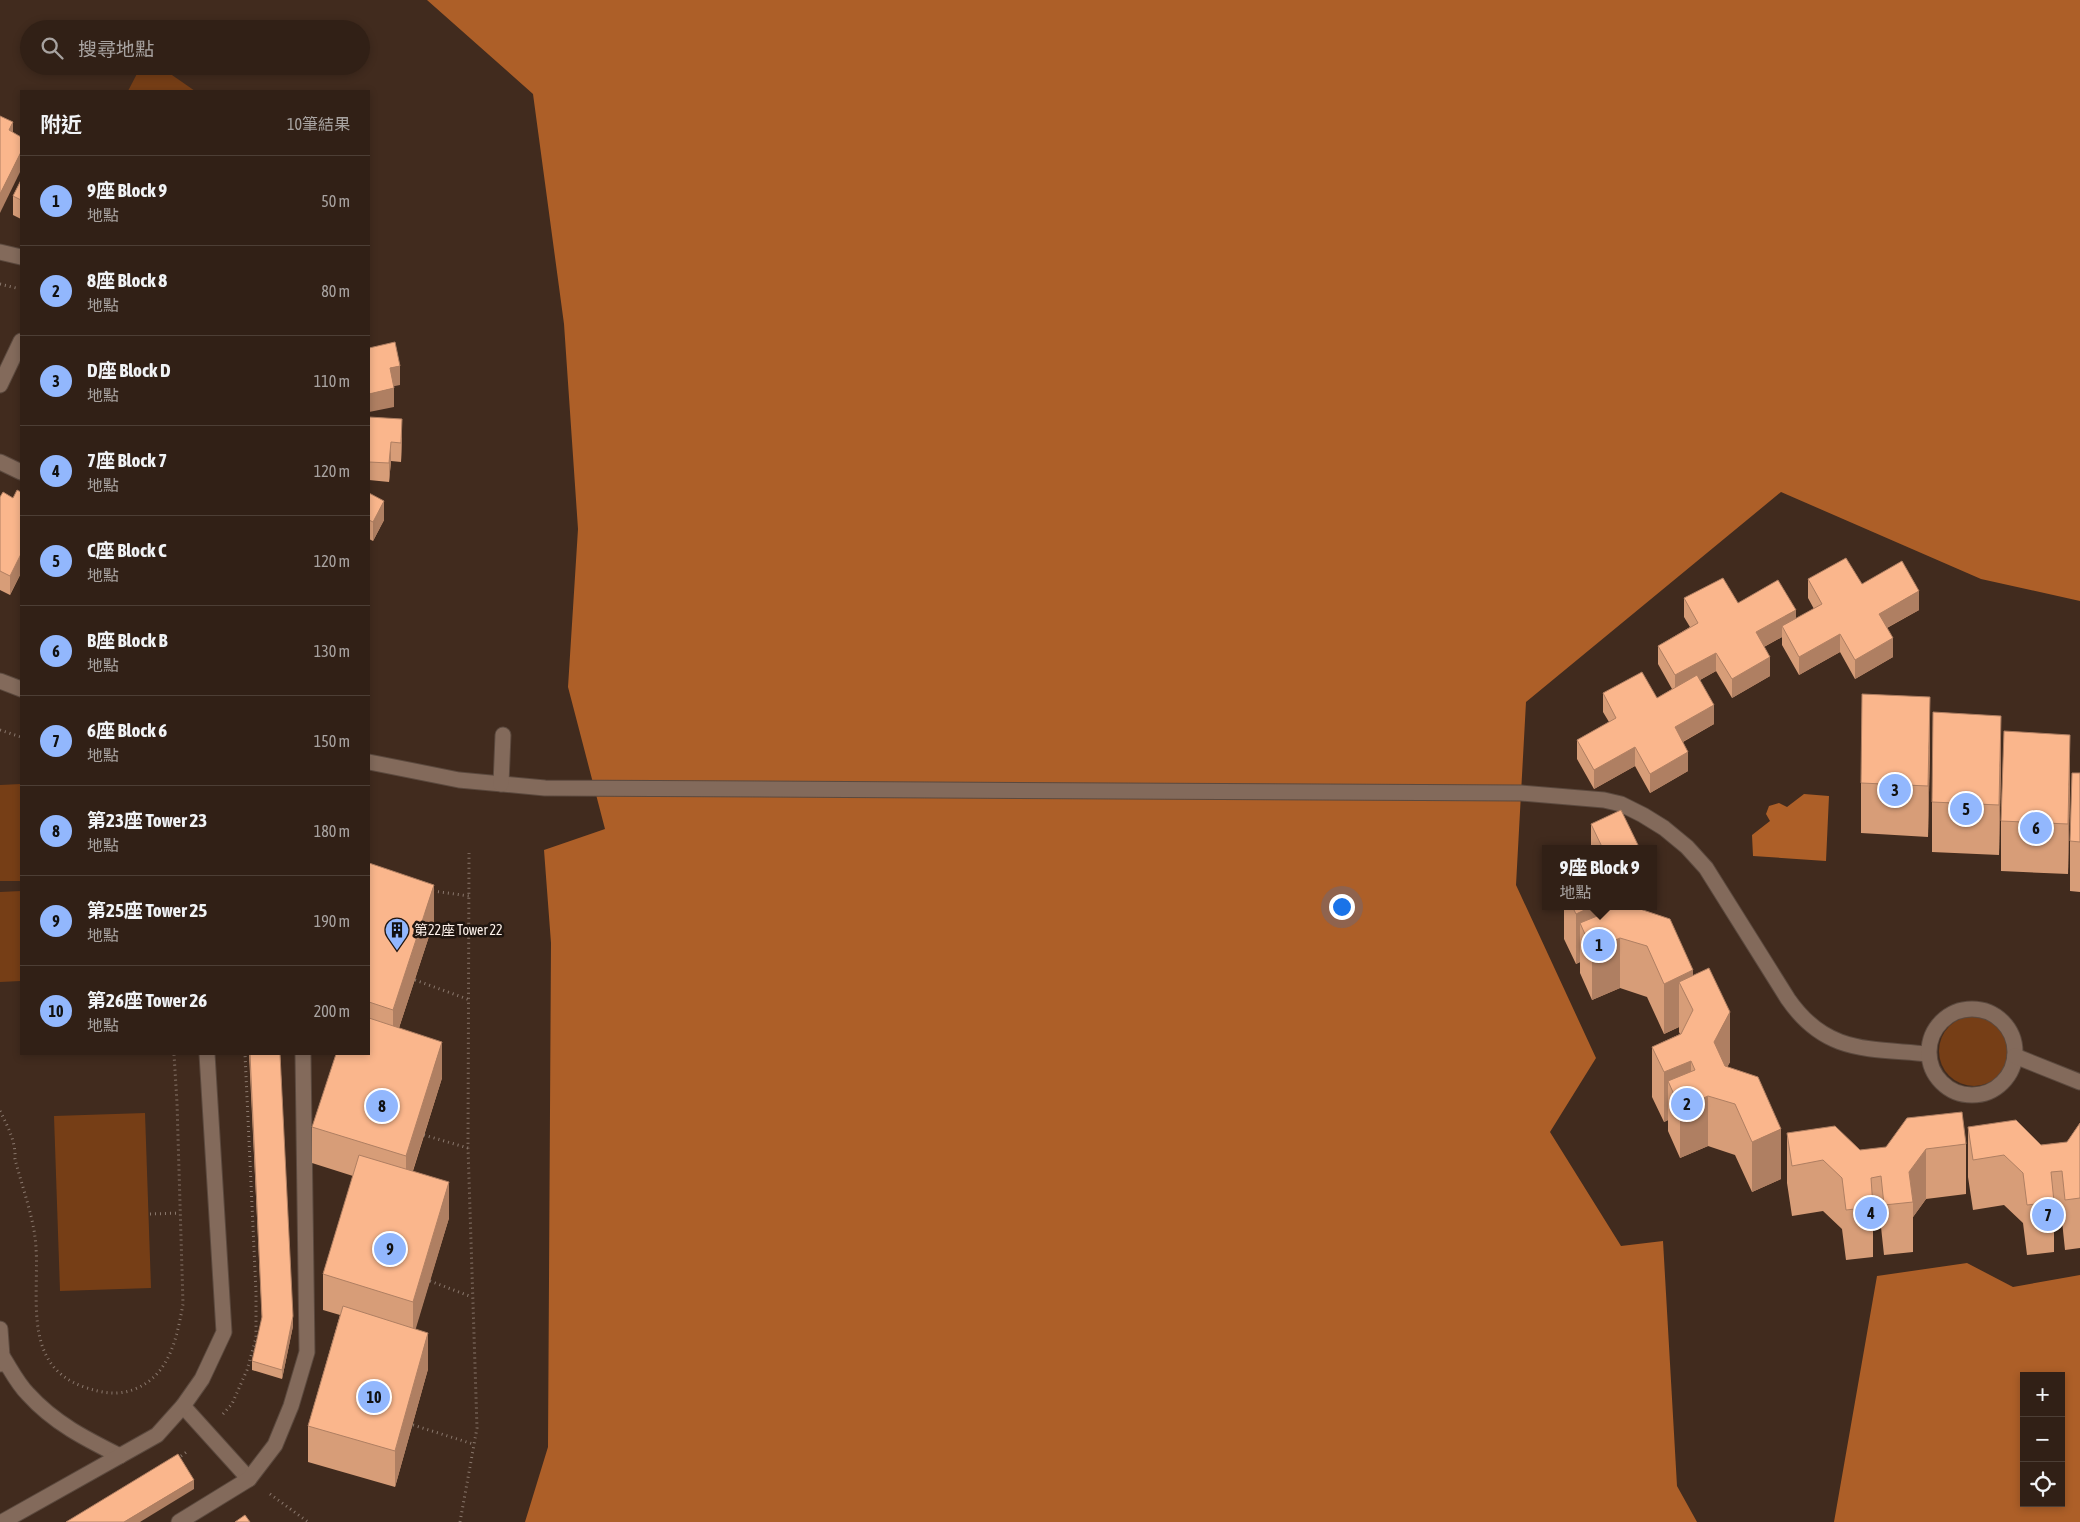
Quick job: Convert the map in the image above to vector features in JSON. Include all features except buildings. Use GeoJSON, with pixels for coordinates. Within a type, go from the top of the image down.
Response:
{"type":"FeatureCollection","features":[{"type":"Feature","properties":{"kind":"street"},"geometry":{"type":"LineString","coordinates":[[0,252],[20,257]]}},
{"type":"Feature","properties":{"kind":"street"},"geometry":{"type":"LineString","coordinates":[[0,385],[20,343]]}},
{"type":"Feature","properties":{"kind":"street"},"geometry":{"type":"LineString","coordinates":[[0,462],[20,472]]}},
{"type":"Feature","properties":{"kind":"street"},"geometry":{"type":"LineString","coordinates":[[0,681],[20,689]]}},
{"type":"Feature","properties":{"kind":"street"},"geometry":{"type":"LineString","coordinates":[[501,784],[503,735]]}},
{"type":"Feature","properties":{"kind":"street"},"geometry":{"type":"LineString","coordinates":[[370,762],[459,780],[545,788],[1521,793],[1604,800],[1621,804],[1643,814],[1664,828],[1706,868],[1788,999],[1800,1017],[1810,1026],[1831,1040],[1845,1044],[1928,1054]]}},
{"type":"Feature","properties":{"kind":"street"},"geometry":{"type":"LineString","coordinates":[[1972,1009],[1986,1011],[2003,1024],[2014,1042],[2015,1056],[2011,1070],[2003,1082],[1992,1090],[1964,1095],[1951,1090],[1939,1081],[1932,1069],[1928,1054],[1930,1040],[1941,1023],[1958,1011],[1972,1009]]}},
{"type":"Feature","properties":{"kind":"street"},"geometry":{"type":"LineString","coordinates":[[2,1522],[157,1435],[183,1406],[202,1380],[224,1332],[207,1055]]}},
{"type":"Feature","properties":{"kind":"street"},"geometry":{"type":"LineString","coordinates":[[178,1522],[249,1479],[275,1445],[291,1406],[308,1352],[303,1055]]}},
{"type":"Feature","properties":{"kind":"street"},"geometry":{"type":"LineString","coordinates":[[2015,1056],[2080,1082]]}},
{"type":"Feature","properties":{"kind":"street"},"geometry":{"type":"LineString","coordinates":[[0,1329],[1,1362],[26,1393],[52,1418],[81,1437],[120,1456]]}},
{"type":"Feature","properties":{"kind":"street"},"geometry":{"type":"LineString","coordinates":[[183,1406],[249,1479]]}},
{"type":"Feature","properties":{"kind":"path"},"geometry":{"type":"LineString","coordinates":[[0,284],[16,288]]}},
{"type":"Feature","properties":{"kind":"path"},"geometry":{"type":"LineString","coordinates":[[0,730],[20,737]]}},
{"type":"Feature","properties":{"kind":"path"},"geometry":{"type":"LineString","coordinates":[[460,1522],[476,1428],[468,1148],[469,853]]}},
{"type":"Feature","properties":{"kind":"path"},"geometry":{"type":"LineString","coordinates":[[423,890],[469,896]]}},
{"type":"Feature","properties":{"kind":"path"},"geometry":{"type":"LineString","coordinates":[[415,980],[470,1000]]}},
{"type":"Feature","properties":{"kind":"path"},"geometry":{"type":"LineString","coordinates":[[0,1111],[16,1148],[15,1159],[35,1236],[37,1330],[46,1357],[59,1374],[73,1382],[99,1392],[120,1394],[138,1388],[156,1375],[170,1357],[178,1332],[182,1304],[174,1055]]}},
{"type":"Feature","properties":{"kind":"path"},"geometry":{"type":"LineString","coordinates":[[424,1135],[468,1148]]}},
{"type":"Feature","properties":{"kind":"path"},"geometry":{"type":"LineString","coordinates":[[150,1214],[180,1214]]}},
{"type":"Feature","properties":{"kind":"path"},"geometry":{"type":"LineString","coordinates":[[430,1281],[472,1297]]}},
{"type":"Feature","properties":{"kind":"path"},"geometry":{"type":"LineString","coordinates":[[413,1425],[474,1444]]}},
{"type":"Feature","properties":{"kind":"path"},"geometry":{"type":"LineString","coordinates":[[249,1479],[308,1522]]}},
{"type":"Feature","properties":{"kind":"shaded area"},"geometry":{"type":"Polygon","coordinates":[[[427,0],[2080,0],[2080,601],[1981,579],[1781,492],[1526,702],[1516,885],[1596,1058],[1550,1132],[1621,1246],[1663,1241],[1677,1486],[1697,1522],[525,1522],[548,1447],[551,943],[544,850],[605,829],[568,687],[578,529],[564,324],[533,94],[427,0]]]}},
{"type":"Feature","properties":{"kind":"shaded area"},"geometry":{"type":"Polygon","coordinates":[[[136,75],[172,75],[194,90],[129,90],[136,75]]]}},
{"type":"Feature","properties":{"kind":"shaded area"},"geometry":{"type":"Polygon","coordinates":[[[20,784],[20,881],[0,881],[0,785],[20,784]]]}},
{"type":"Feature","properties":{"kind":"shaded area"},"geometry":{"type":"Polygon","coordinates":[[[1804,794],[1829,796],[1826,861],[1753,856],[1752,835],[1770,821],[1766,814],[1769,806],[1779,803],[1787,807],[1804,794]]]}},
{"type":"Feature","properties":{"kind":"shaded area"},"geometry":{"type":"Polygon","coordinates":[[[20,891],[20,981],[0,982],[0,892],[20,891]]]}},
{"type":"Feature","properties":{"kind":"shaded area"},"geometry":{"type":"Polygon","coordinates":[[[1967,1016],[1981,1016],[1994,1022],[2003,1031],[2009,1044],[2007,1064],[1999,1076],[1981,1086],[1967,1086],[1954,1080],[1945,1071],[1939,1058],[1939,1044],[1945,1031],[1954,1022],[1967,1016]]]}},
{"type":"Feature","properties":{"kind":"shaded area"},"geometry":{"type":"Polygon","coordinates":[[[145,1113],[151,1288],[60,1291],[54,1116],[145,1113]]]}},
{"type":"Feature","properties":{"kind":"shaded area"},"geometry":{"type":"Polygon","coordinates":[[[1967,1263],[2013,1287],[2080,1275],[2080,1522],[1834,1522],[1877,1276],[1967,1263]]]}},
{"type":"Feature","properties":{"kind":"place","name":"D座 Block D"},"geometry":{"type":"Point","coordinates":[1895,790]}},
{"type":"Feature","properties":{"kind":"place","name":"C座 Block C"},"geometry":{"type":"Point","coordinates":[1966,809]}},
{"type":"Feature","properties":{"kind":"place","name":"B座 Block B"},"geometry":{"type":"Point","coordinates":[2036,828]}},
{"type":"Feature","properties":{"kind":"place","name":"9座 Block 9"},"geometry":{"type":"Point","coordinates":[1599,945]}},
{"type":"Feature","properties":{"kind":"place","name":"第22座 Tower 22"},"geometry":{"type":"Point","coordinates":[397,951]}},
{"type":"Feature","properties":{"kind":"place","name":"8座 Block 8"},"geometry":{"type":"Point","coordinates":[1687,1104]}},
{"type":"Feature","properties":{"kind":"place","name":"第23座 Tower 23"},"geometry":{"type":"Point","coordinates":[382,1106]}},
{"type":"Feature","properties":{"kind":"place","name":"7座 Block 7"},"geometry":{"type":"Point","coordinates":[1871,1213]}},
{"type":"Feature","properties":{"kind":"place","name":"6座 Block 6"},"geometry":{"type":"Point","coordinates":[2048,1215]}},
{"type":"Feature","properties":{"kind":"place","name":"第25座 Tower 25"},"geometry":{"type":"Point","coordinates":[390,1249]}},
{"type":"Feature","properties":{"kind":"place","name":"第26座 Tower 26"},"geometry":{"type":"Point","coordinates":[374,1397]}}]}
